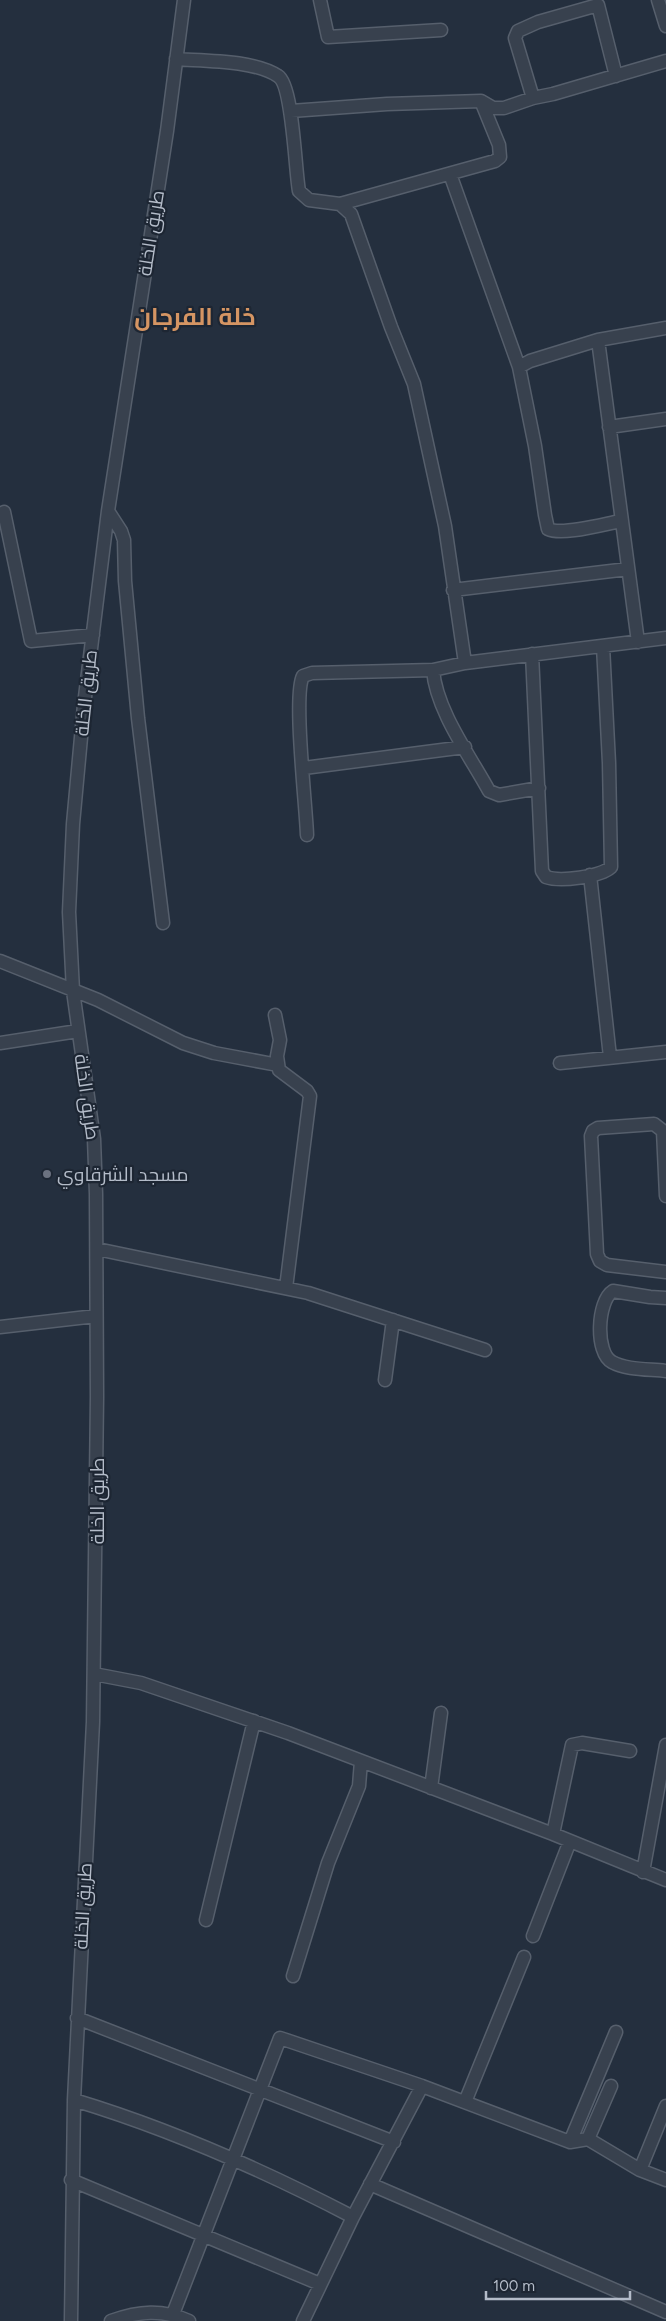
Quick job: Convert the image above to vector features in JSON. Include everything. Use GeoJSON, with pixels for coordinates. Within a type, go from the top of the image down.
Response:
{"type":"FeatureCollection","features":[{"type":"Feature","properties":{"kind":"street","name":"طريق الخلة"},"geometry":{"type":"LineString","coordinates":[[71,2321],[71,2180],[94,1674],[97,1416],[97,1249],[94,1139],[73,991],[69,912],[73,824],[84,705],[108,511],[167,131],[184,0]]}},
{"type":"Feature","properties":{"kind":"street"},"geometry":{"type":"LineString","coordinates":[[320,0],[328,37],[442,30]]}},
{"type":"Feature","properties":{"kind":"street"},"geometry":{"type":"LineString","coordinates":[[658,0],[666,26]]}},
{"type":"Feature","properties":{"kind":"street"},"geometry":{"type":"LineString","coordinates":[[533,98],[515,38],[518,31],[538,22],[597,3],[616,76]]}},
{"type":"Feature","properties":{"kind":"street"},"geometry":{"type":"LineString","coordinates":[[176,59],[234,64],[258,68],[279,76],[286,85],[291,111],[299,191],[309,200],[340,204],[495,161],[500,156],[499,145],[481,101]]}},
{"type":"Feature","properties":{"kind":"street"},"geometry":{"type":"LineString","coordinates":[[291,111],[481,101],[493,108],[504,108],[533,98],[666,61]]}},
{"type":"Feature","properties":{"kind":"street"},"geometry":{"type":"LineString","coordinates":[[450,174],[519,367],[535,446],[544,515],[548,529],[553,532],[564,531],[621,521]]}},
{"type":"Feature","properties":{"kind":"street"},"geometry":{"type":"LineString","coordinates":[[340,204],[351,214],[391,327],[414,384],[445,526],[465,663]]}},
{"type":"Feature","properties":{"kind":"street"},"geometry":{"type":"LineString","coordinates":[[519,367],[530,361],[598,340],[666,328]]}},
{"type":"Feature","properties":{"kind":"street"},"geometry":{"type":"LineString","coordinates":[[598,340],[638,642]]}},
{"type":"Feature","properties":{"kind":"street"},"geometry":{"type":"LineString","coordinates":[[609,428],[666,419]]}},
{"type":"Feature","properties":{"kind":"street"},"geometry":{"type":"LineString","coordinates":[[108,511],[121,531],[124,540],[125,581],[138,718],[163,922]]}},
{"type":"Feature","properties":{"kind":"street"},"geometry":{"type":"LineString","coordinates":[[4,512],[31,641],[92,635]]}},
{"type":"Feature","properties":{"kind":"street"},"geometry":{"type":"LineString","coordinates":[[454,590],[628,569]]}},
{"type":"Feature","properties":{"kind":"street"},"geometry":{"type":"LineString","coordinates":[[307,835],[300,717],[300,681],[303,676],[312,673],[433,670],[465,663],[666,638]]}},
{"type":"Feature","properties":{"kind":"street"},"geometry":{"type":"LineString","coordinates":[[532,654],[544,874],[557,880],[590,875],[608,869],[611,865],[609,763],[602,646]]}},
{"type":"Feature","properties":{"kind":"street"},"geometry":{"type":"LineString","coordinates":[[433,670],[436,689],[445,712],[489,791],[499,794],[539,788]]}},
{"type":"Feature","properties":{"kind":"street"},"geometry":{"type":"LineString","coordinates":[[304,768],[465,747]]}},
{"type":"Feature","properties":{"kind":"street"},"geometry":{"type":"LineString","coordinates":[[590,875],[610,1057]]}},
{"type":"Feature","properties":{"kind":"street"},"geometry":{"type":"LineString","coordinates":[[0,961],[120,1011],[183,1043],[214,1053],[278,1065]]}},
{"type":"Feature","properties":{"kind":"street"},"geometry":{"type":"LineString","coordinates":[[275,1015],[280,1040],[278,1065],[283,1075],[307,1091],[310,1096],[286,1288]]}},
{"type":"Feature","properties":{"kind":"street"},"geometry":{"type":"LineString","coordinates":[[0,1043],[78,1031]]}},
{"type":"Feature","properties":{"kind":"street"},"geometry":{"type":"LineString","coordinates":[[560,1063],[666,1052]]}},
{"type":"Feature","properties":{"kind":"street"},"geometry":{"type":"LineString","coordinates":[[666,1196],[663,1131],[659,1126],[654,1124],[598,1128],[593,1131],[591,1136],[597,1254],[600,1261],[607,1265],[666,1272]]}},
{"type":"Feature","properties":{"kind":"street"},"geometry":{"type":"LineString","coordinates":[[97,1249],[286,1288],[485,1350]]}},
{"type":"Feature","properties":{"kind":"street"},"geometry":{"type":"LineString","coordinates":[[666,1298],[650,1298],[613,1291],[605,1298],[600,1319],[603,1345],[607,1358],[622,1366],[666,1371]]}},
{"type":"Feature","properties":{"kind":"street"},"geometry":{"type":"LineString","coordinates":[[0,1327],[96,1316]]}},
{"type":"Feature","properties":{"kind":"street"},"geometry":{"type":"LineString","coordinates":[[385,1380],[393,1320]]}},
{"type":"Feature","properties":{"kind":"street"},"geometry":{"type":"LineString","coordinates":[[94,1674],[141,1683],[254,1721],[553,1834],[666,1880]]}},
{"type":"Feature","properties":{"kind":"street"},"geometry":{"type":"LineString","coordinates":[[430,1788],[440,1713]]}},
{"type":"Feature","properties":{"kind":"street"},"geometry":{"type":"LineString","coordinates":[[206,1920],[254,1721]]}},
{"type":"Feature","properties":{"kind":"street"},"geometry":{"type":"LineString","coordinates":[[553,1834],[572,1745],[582,1743],[630,1751]]}},
{"type":"Feature","properties":{"kind":"street"},"geometry":{"type":"LineString","coordinates":[[643,1872],[665,1752]]}},
{"type":"Feature","properties":{"kind":"street"},"geometry":{"type":"LineString","coordinates":[[293,1976],[328,1863],[359,1786],[361,1760]]}},
{"type":"Feature","properties":{"kind":"street"},"geometry":{"type":"LineString","coordinates":[[533,1936],[570,1841]]}},
{"type":"Feature","properties":{"kind":"street"},"geometry":{"type":"LineString","coordinates":[[465,2102],[524,1957]]}},
{"type":"Feature","properties":{"kind":"street"},"geometry":{"type":"LineString","coordinates":[[77,2018],[394,2142]]}},
{"type":"Feature","properties":{"kind":"street"},"geometry":{"type":"LineString","coordinates":[[570,2142],[616,2032]]}},
{"type":"Feature","properties":{"kind":"street"},"geometry":{"type":"LineString","coordinates":[[173,2314],[278,2040],[283,2038],[422,2086],[570,2142],[588,2139],[640,2170],[666,2180]]}},
{"type":"Feature","properties":{"kind":"street"},"geometry":{"type":"LineString","coordinates":[[303,2321],[353,2217],[422,2086]]}},
{"type":"Feature","properties":{"kind":"street"},"geometry":{"type":"LineString","coordinates":[[588,2139],[611,2086]]}},
{"type":"Feature","properties":{"kind":"street"},"geometry":{"type":"LineString","coordinates":[[74,2100],[155,2127],[232,2159],[353,2217]]}},
{"type":"Feature","properties":{"kind":"street"},"geometry":{"type":"LineString","coordinates":[[640,2170],[666,2106]]}},
{"type":"Feature","properties":{"kind":"street"},"geometry":{"type":"LineString","coordinates":[[71,2180],[320,2284]]}},
{"type":"Feature","properties":{"kind":"street"},"geometry":{"type":"LineString","coordinates":[[370,2184],[666,2312]]}},
{"type":"Feature","properties":{"kind":"street"},"geometry":{"type":"LineString","coordinates":[[111,2321],[126,2315],[149,2311],[173,2314],[189,2321]]}},
{"type":"Feature","properties":{"kind":"place","name":"مسجد الشرقاوي"},"geometry":{"type":"Point","coordinates":[47,1174]}},
{"type":"Feature","properties":{"kind":"district","name":"خلة الفرجان"},"geometry":{"type":"Point","coordinates":[195,316]}}]}
